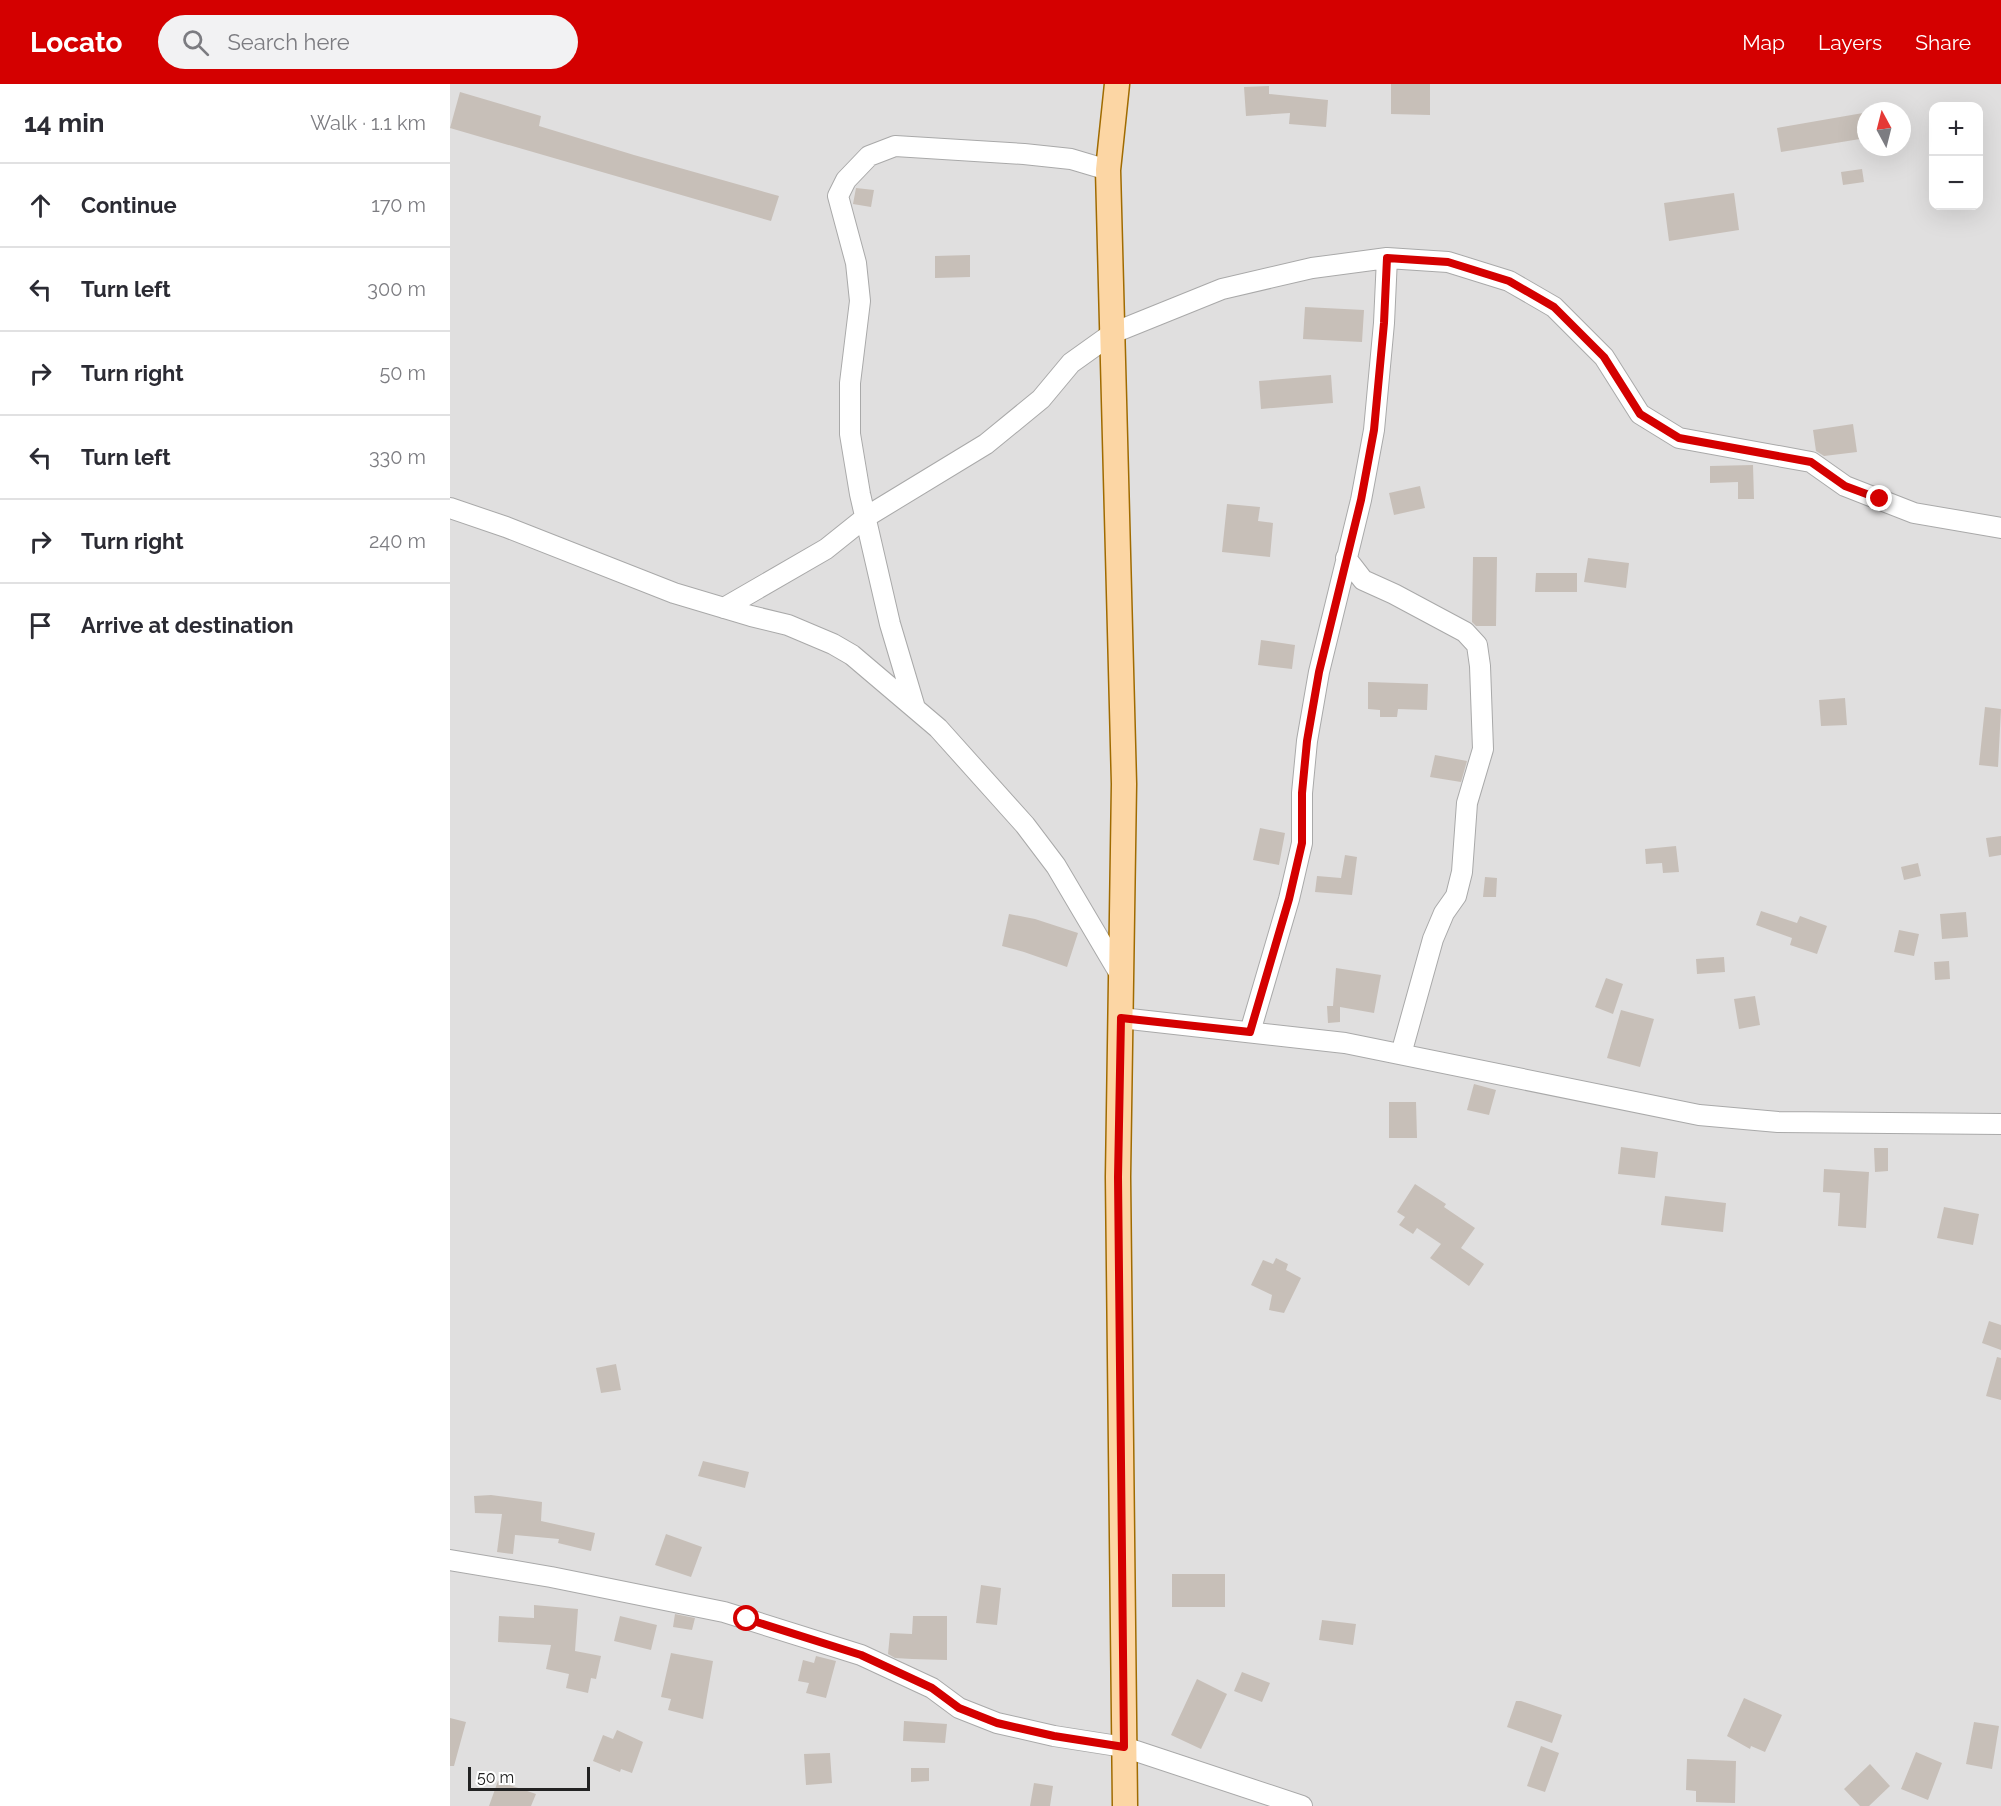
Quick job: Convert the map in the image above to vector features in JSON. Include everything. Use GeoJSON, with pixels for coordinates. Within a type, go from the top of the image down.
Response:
{"type":"FeatureCollection","features":[{"type":"Feature","properties":{"kind":"main road"},"geometry":{"type":"LineString","coordinates":[[1117,84],[1108,170],[1124,784],[1118,1177],[1125,1806]]}},
{"type":"Feature","properties":{"kind":"street"},"geometry":{"type":"LineString","coordinates":[[915,708],[890,624],[850,434],[850,383],[860,301],[856,263],[838,196],[846,180],[869,156],[895,146],[1071,159],[1108,170]]}},
{"type":"Feature","properties":{"kind":"street"},"geometry":{"type":"LineString","coordinates":[[1250,1032],[1289,899],[1302,843],[1302,793],[1307,741],[1319,672],[1361,500],[1374,430],[1384,323],[1387,258]]}},
{"type":"Feature","properties":{"kind":"street"},"geometry":{"type":"LineString","coordinates":[[724,608],[826,549],[866,517],[986,444],[1041,399],[1071,363],[1113,333],[1221,289],[1312,268],[1387,258],[1448,262],[1509,281],[1554,307],[1604,357],[1640,414],[1679,438],[1811,462],[1845,486],[1914,513],[2001,528]]}},
{"type":"Feature","properties":{"kind":"street"},"geometry":{"type":"LineString","coordinates":[[450,508],[506,526],[674,593],[788,625],[833,644],[852,655],[938,728],[1025,825],[1056,866],[1121,976]]}},
{"type":"Feature","properties":{"kind":"street"},"geometry":{"type":"LineString","coordinates":[[1346,558],[1363,580],[1465,632],[1477,645],[1480,666],[1483,749],[1467,804],[1462,872],[1456,896],[1444,913],[1433,939],[1401,1054]]}},
{"type":"Feature","properties":{"kind":"street"},"geometry":{"type":"LineString","coordinates":[[1121,1018],[1345,1043],[1699,1115],[1778,1122],[2001,1124]]}},
{"type":"Feature","properties":{"kind":"street"},"geometry":{"type":"LineString","coordinates":[[450,1560],[551,1577],[724,1612],[861,1655],[932,1688],[959,1708],[997,1723],[1054,1736],[1124,1747],[1302,1806]]}},
{"type":"Feature","properties":{"kind":"shaded area"},"geometry":{"type":"Polygon","coordinates":[[[450,84],[2001,84],[2001,1806],[450,1806],[450,84]]]}},
{"type":"Feature","properties":{"kind":"building"},"geometry":{"type":"Polygon","coordinates":[[[1391,84],[1430,84],[1430,115],[1391,114],[1391,84]]]}},
{"type":"Feature","properties":{"kind":"building"},"geometry":{"type":"Polygon","coordinates":[[[1269,86],[1269,94],[1328,100],[1326,127],[1289,124],[1290,113],[1246,116],[1244,87],[1269,86]]]}},
{"type":"Feature","properties":{"kind":"building"},"geometry":{"type":"Polygon","coordinates":[[[460,92],[541,116],[539,126],[779,196],[771,221],[450,128],[460,92]]]}},
{"type":"Feature","properties":{"kind":"building"},"geometry":{"type":"Polygon","coordinates":[[[1857,114],[1857,139],[1781,152],[1777,128],[1857,114]]]}},
{"type":"Feature","properties":{"kind":"building"},"geometry":{"type":"Polygon","coordinates":[[[1862,169],[1864,182],[1843,185],[1841,172],[1862,169]]]}},
{"type":"Feature","properties":{"kind":"building"},"geometry":{"type":"Polygon","coordinates":[[[856,188],[874,190],[871,207],[853,204],[856,188]]]}},
{"type":"Feature","properties":{"kind":"building"},"geometry":{"type":"Polygon","coordinates":[[[1734,193],[1739,230],[1669,241],[1664,203],[1734,193]]]}},
{"type":"Feature","properties":{"kind":"building"},"geometry":{"type":"Polygon","coordinates":[[[970,255],[970,277],[935,278],[935,256],[970,255]]]}},
{"type":"Feature","properties":{"kind":"building"},"geometry":{"type":"Polygon","coordinates":[[[1305,307],[1364,310],[1362,342],[1303,339],[1305,307]]]}},
{"type":"Feature","properties":{"kind":"building"},"geometry":{"type":"Polygon","coordinates":[[[1331,375],[1333,403],[1261,409],[1259,381],[1331,375]]]}},
{"type":"Feature","properties":{"kind":"building"},"geometry":{"type":"Polygon","coordinates":[[[1853,424],[1857,452],[1824,456],[1816,451],[1813,430],[1853,424]]]}},
{"type":"Feature","properties":{"kind":"building"},"geometry":{"type":"Polygon","coordinates":[[[1753,465],[1754,499],[1738,499],[1738,482],[1710,483],[1710,466],[1753,465]]]}},
{"type":"Feature","properties":{"kind":"building"},"geometry":{"type":"Polygon","coordinates":[[[1420,486],[1425,508],[1394,515],[1389,493],[1420,486]]]}},
{"type":"Feature","properties":{"kind":"building"},"geometry":{"type":"Polygon","coordinates":[[[1227,504],[1260,507],[1258,521],[1273,523],[1270,557],[1222,552],[1227,504]]]}},
{"type":"Feature","properties":{"kind":"building"},"geometry":{"type":"Polygon","coordinates":[[[1473,557],[1497,557],[1496,626],[1476,626],[1472,622],[1473,557]]]}},
{"type":"Feature","properties":{"kind":"building"},"geometry":{"type":"Polygon","coordinates":[[[1588,558],[1629,563],[1626,588],[1584,582],[1588,558]]]}},
{"type":"Feature","properties":{"kind":"building"},"geometry":{"type":"Polygon","coordinates":[[[1536,573],[1577,573],[1577,592],[1535,592],[1536,573]]]}},
{"type":"Feature","properties":{"kind":"building"},"geometry":{"type":"Polygon","coordinates":[[[1261,640],[1295,645],[1292,669],[1258,665],[1261,640]]]}},
{"type":"Feature","properties":{"kind":"building"},"geometry":{"type":"Polygon","coordinates":[[[1368,682],[1428,684],[1427,710],[1398,709],[1397,717],[1380,717],[1380,710],[1368,709],[1368,682]]]}},
{"type":"Feature","properties":{"kind":"building"},"geometry":{"type":"Polygon","coordinates":[[[1845,698],[1847,725],[1821,726],[1819,700],[1845,698]]]}},
{"type":"Feature","properties":{"kind":"building"},"geometry":{"type":"Polygon","coordinates":[[[1985,707],[2001,709],[1998,767],[1979,765],[1985,707]]]}},
{"type":"Feature","properties":{"kind":"building"},"geometry":{"type":"Polygon","coordinates":[[[1435,755],[1467,761],[1461,782],[1430,777],[1435,755]]]}},
{"type":"Feature","properties":{"kind":"building"},"geometry":{"type":"Polygon","coordinates":[[[1260,828],[1285,833],[1279,865],[1253,860],[1260,828]]]}},
{"type":"Feature","properties":{"kind":"building"},"geometry":{"type":"Polygon","coordinates":[[[2001,836],[2001,855],[1989,857],[1986,838],[2001,836]]]}},
{"type":"Feature","properties":{"kind":"building"},"geometry":{"type":"Polygon","coordinates":[[[1676,846],[1679,872],[1663,873],[1662,863],[1646,864],[1645,849],[1676,846]]]}},
{"type":"Feature","properties":{"kind":"building"},"geometry":{"type":"Polygon","coordinates":[[[1345,855],[1357,857],[1352,895],[1315,892],[1317,876],[1341,878],[1345,855]]]}},
{"type":"Feature","properties":{"kind":"building"},"geometry":{"type":"Polygon","coordinates":[[[1918,863],[1921,876],[1904,880],[1901,867],[1918,863]]]}},
{"type":"Feature","properties":{"kind":"building"},"geometry":{"type":"Polygon","coordinates":[[[1485,877],[1497,878],[1496,897],[1483,897],[1485,877]]]}},
{"type":"Feature","properties":{"kind":"building"},"geometry":{"type":"Polygon","coordinates":[[[1761,911],[1797,923],[1800,916],[1827,926],[1817,954],[1790,945],[1792,938],[1756,925],[1761,911]]]}},
{"type":"Feature","properties":{"kind":"building"},"geometry":{"type":"Polygon","coordinates":[[[1966,912],[1968,937],[1942,939],[1940,914],[1966,912]]]}},
{"type":"Feature","properties":{"kind":"building"},"geometry":{"type":"Polygon","coordinates":[[[1009,914],[1035,919],[1078,933],[1067,967],[1002,946],[1009,914]]]}},
{"type":"Feature","properties":{"kind":"building"},"geometry":{"type":"Polygon","coordinates":[[[1899,930],[1919,934],[1914,956],[1894,952],[1899,930]]]}},
{"type":"Feature","properties":{"kind":"building"},"geometry":{"type":"Polygon","coordinates":[[[1724,957],[1725,972],[1697,974],[1696,959],[1724,957]]]}},
{"type":"Feature","properties":{"kind":"building"},"geometry":{"type":"Polygon","coordinates":[[[1949,961],[1950,979],[1935,980],[1934,962],[1949,961]]]}},
{"type":"Feature","properties":{"kind":"building"},"geometry":{"type":"Polygon","coordinates":[[[1336,968],[1381,975],[1374,1013],[1340,1007],[1340,1022],[1328,1023],[1327,1006],[1333,1006],[1336,968]]]}},
{"type":"Feature","properties":{"kind":"building"},"geometry":{"type":"Polygon","coordinates":[[[1606,978],[1623,984],[1613,1014],[1595,1007],[1606,978]]]}},
{"type":"Feature","properties":{"kind":"building"},"geometry":{"type":"Polygon","coordinates":[[[1755,996],[1760,1025],[1739,1029],[1734,999],[1755,996]]]}},
{"type":"Feature","properties":{"kind":"building"},"geometry":{"type":"Polygon","coordinates":[[[1621,1010],[1654,1019],[1640,1067],[1607,1058],[1621,1010]]]}},
{"type":"Feature","properties":{"kind":"building"},"geometry":{"type":"Polygon","coordinates":[[[1474,1084],[1496,1090],[1489,1115],[1467,1110],[1474,1084]]]}},
{"type":"Feature","properties":{"kind":"building"},"geometry":{"type":"Polygon","coordinates":[[[1389,1102],[1416,1102],[1417,1138],[1389,1138],[1389,1102]]]}},
{"type":"Feature","properties":{"kind":"building"},"geometry":{"type":"Polygon","coordinates":[[[1621,1147],[1658,1152],[1655,1178],[1618,1174],[1621,1147]]]}},
{"type":"Feature","properties":{"kind":"building"},"geometry":{"type":"Polygon","coordinates":[[[1874,1148],[1888,1148],[1888,1171],[1875,1172],[1874,1148]]]}},
{"type":"Feature","properties":{"kind":"building"},"geometry":{"type":"Polygon","coordinates":[[[1824,1169],[1869,1172],[1866,1228],[1838,1226],[1840,1193],[1823,1192],[1824,1169]]]}},
{"type":"Feature","properties":{"kind":"building"},"geometry":{"type":"Polygon","coordinates":[[[1415,1184],[1446,1204],[1444,1207],[1475,1228],[1461,1248],[1484,1264],[1469,1286],[1430,1258],[1441,1244],[1417,1228],[1413,1234],[1399,1225],[1405,1217],[1397,1212],[1415,1184]]]}},
{"type":"Feature","properties":{"kind":"building"},"geometry":{"type":"Polygon","coordinates":[[[1665,1196],[1726,1203],[1723,1232],[1661,1225],[1665,1196]]]}},
{"type":"Feature","properties":{"kind":"building"},"geometry":{"type":"Polygon","coordinates":[[[1944,1207],[1979,1214],[1973,1245],[1937,1238],[1944,1207]]]}},
{"type":"Feature","properties":{"kind":"building"},"geometry":{"type":"Polygon","coordinates":[[[1276,1258],[1288,1264],[1286,1270],[1301,1278],[1284,1313],[1269,1310],[1272,1295],[1251,1285],[1263,1260],[1273,1264],[1276,1258]]]}},
{"type":"Feature","properties":{"kind":"building"},"geometry":{"type":"Polygon","coordinates":[[[1989,1321],[2001,1325],[2001,1350],[1982,1343],[1989,1321]]]}},
{"type":"Feature","properties":{"kind":"building"},"geometry":{"type":"Polygon","coordinates":[[[1997,1357],[2001,1358],[2001,1400],[1986,1396],[1997,1357]]]}},
{"type":"Feature","properties":{"kind":"building"},"geometry":{"type":"Polygon","coordinates":[[[616,1364],[621,1390],[601,1393],[596,1368],[616,1364]]]}},
{"type":"Feature","properties":{"kind":"building"},"geometry":{"type":"Polygon","coordinates":[[[703,1461],[749,1472],[745,1488],[698,1476],[703,1461]]]}},
{"type":"Feature","properties":{"kind":"building"},"geometry":{"type":"Polygon","coordinates":[[[491,1495],[542,1502],[541,1521],[595,1533],[591,1551],[558,1543],[559,1539],[515,1535],[513,1554],[497,1552],[502,1514],[475,1513],[474,1496],[491,1495]]]}},
{"type":"Feature","properties":{"kind":"building"},"geometry":{"type":"Polygon","coordinates":[[[666,1534],[702,1547],[691,1577],[655,1565],[666,1534]]]}},
{"type":"Feature","properties":{"kind":"building"},"geometry":{"type":"Polygon","coordinates":[[[1172,1574],[1225,1574],[1225,1607],[1172,1607],[1172,1574]]]}},
{"type":"Feature","properties":{"kind":"building"},"geometry":{"type":"Polygon","coordinates":[[[981,1585],[1001,1588],[997,1625],[976,1623],[981,1585]]]}},
{"type":"Feature","properties":{"kind":"building"},"geometry":{"type":"Polygon","coordinates":[[[534,1605],[578,1609],[575,1651],[601,1656],[596,1679],[591,1678],[588,1693],[566,1688],[569,1674],[546,1669],[551,1645],[498,1642],[499,1616],[534,1618],[534,1605]]]}},
{"type":"Feature","properties":{"kind":"building"},"geometry":{"type":"Polygon","coordinates":[[[675,1614],[695,1618],[692,1630],[673,1627],[675,1614]]]}},
{"type":"Feature","properties":{"kind":"building"},"geometry":{"type":"Polygon","coordinates":[[[620,1616],[657,1625],[651,1650],[614,1641],[620,1616]]]}},
{"type":"Feature","properties":{"kind":"building"},"geometry":{"type":"Polygon","coordinates":[[[913,1616],[947,1616],[947,1660],[895,1658],[888,1654],[890,1633],[912,1634],[913,1616]]]}},
{"type":"Feature","properties":{"kind":"building"},"geometry":{"type":"Polygon","coordinates":[[[1322,1620],[1356,1624],[1353,1645],[1319,1640],[1322,1620]]]}},
{"type":"Feature","properties":{"kind":"building"},"geometry":{"type":"Polygon","coordinates":[[[671,1653],[713,1661],[703,1719],[668,1710],[671,1699],[661,1697],[671,1653]]]}},
{"type":"Feature","properties":{"kind":"building"},"geometry":{"type":"Polygon","coordinates":[[[816,1656],[836,1661],[826,1698],[806,1693],[809,1683],[798,1681],[803,1660],[814,1663],[816,1656]]]}},
{"type":"Feature","properties":{"kind":"building"},"geometry":{"type":"Polygon","coordinates":[[[1242,1672],[1270,1683],[1262,1702],[1234,1691],[1242,1672]]]}},
{"type":"Feature","properties":{"kind":"building"},"geometry":{"type":"Polygon","coordinates":[[[1197,1679],[1227,1694],[1201,1749],[1171,1735],[1197,1679]]]}},
{"type":"Feature","properties":{"kind":"building"},"geometry":{"type":"Polygon","coordinates":[[[1744,1698],[1782,1715],[1765,1752],[1751,1746],[1750,1749],[1727,1736],[1744,1698]]]}},
{"type":"Feature","properties":{"kind":"building"},"geometry":{"type":"Polygon","coordinates":[[[1516,1701],[1562,1715],[1552,1743],[1507,1727],[1516,1701]]]}},
{"type":"Feature","properties":{"kind":"building"},"geometry":{"type":"Polygon","coordinates":[[[450,1718],[466,1722],[454,1766],[450,1766],[450,1718]]]}},
{"type":"Feature","properties":{"kind":"building"},"geometry":{"type":"Polygon","coordinates":[[[904,1721],[947,1724],[945,1743],[903,1741],[904,1721]]]}},
{"type":"Feature","properties":{"kind":"building"},"geometry":{"type":"Polygon","coordinates":[[[1974,1722],[1999,1726],[1992,1769],[1966,1764],[1974,1722]]]}},
{"type":"Feature","properties":{"kind":"building"},"geometry":{"type":"Polygon","coordinates":[[[617,1730],[643,1742],[632,1773],[621,1769],[620,1772],[593,1761],[603,1735],[613,1739],[617,1730]]]}},
{"type":"Feature","properties":{"kind":"building"},"geometry":{"type":"Polygon","coordinates":[[[1541,1746],[1559,1753],[1545,1792],[1527,1786],[1541,1746]]]}},
{"type":"Feature","properties":{"kind":"building"},"geometry":{"type":"Polygon","coordinates":[[[1916,1752],[1942,1763],[1928,1800],[1901,1789],[1916,1752]]]}},
{"type":"Feature","properties":{"kind":"building"},"geometry":{"type":"Polygon","coordinates":[[[830,1753],[832,1783],[806,1785],[804,1754],[830,1753]]]}},
{"type":"Feature","properties":{"kind":"building"},"geometry":{"type":"Polygon","coordinates":[[[1687,1759],[1736,1761],[1735,1803],[1696,1802],[1696,1791],[1686,1790],[1687,1759]]]}},
{"type":"Feature","properties":{"kind":"building"},"geometry":{"type":"Polygon","coordinates":[[[1870,1764],[1890,1786],[1869,1806],[1860,1806],[1844,1789],[1870,1764]]]}},
{"type":"Feature","properties":{"kind":"building"},"geometry":{"type":"Polygon","coordinates":[[[911,1768],[929,1768],[929,1781],[911,1782],[911,1768]]]}},
{"type":"Feature","properties":{"kind":"building"},"geometry":{"type":"Polygon","coordinates":[[[498,1781],[536,1794],[531,1806],[489,1806],[498,1781]]]}},
{"type":"Feature","properties":{"kind":"building"},"geometry":{"type":"Polygon","coordinates":[[[1034,1783],[1053,1786],[1050,1806],[1030,1806],[1034,1783]]]}},
{"type":"Feature","properties":{"kind":"route"},"geometry":{"type":"LineString","coordinates":[[747,1619],[861,1655],[932,1688],[959,1708],[997,1723],[1054,1736],[1124,1747],[1118,1177],[1121,1018],[1250,1032],[1289,899],[1302,843],[1302,793],[1307,741],[1319,672],[1361,500],[1374,430],[1384,323],[1387,258],[1448,262],[1509,281],[1554,307],[1604,357],[1640,414],[1679,438],[1811,462],[1845,486],[1880,499]]}}]}
